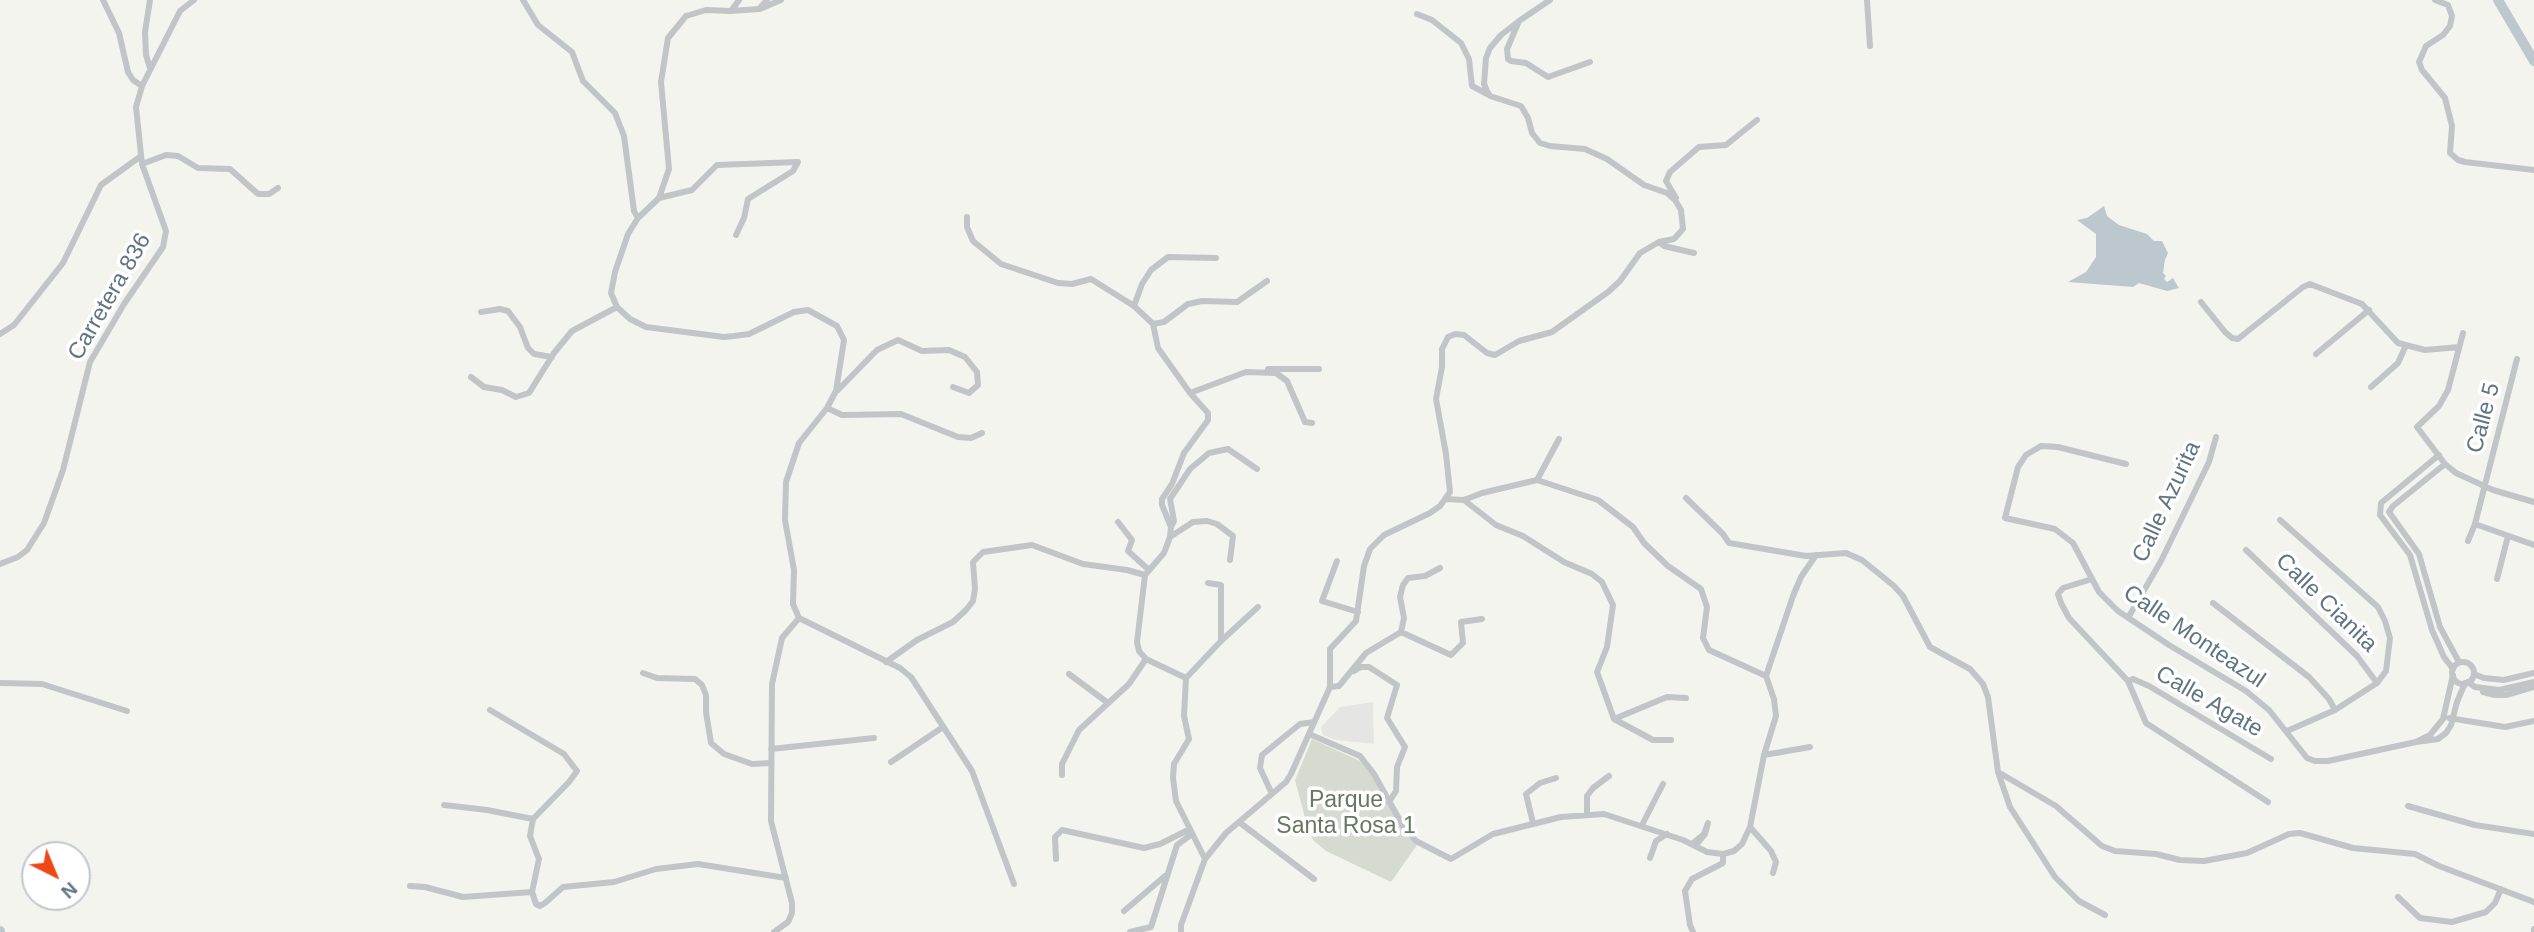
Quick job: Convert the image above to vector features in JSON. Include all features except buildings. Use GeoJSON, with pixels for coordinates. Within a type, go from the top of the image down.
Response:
{"type":"FeatureCollection","features":[{"type":"Feature","properties":{"kind":"street"},"geometry":{"type":"LineString","coordinates":[[103,0],[119,33],[128,72],[133,80],[142,86]]}},
{"type":"Feature","properties":{"kind":"street"},"geometry":{"type":"LineString","coordinates":[[150,0],[145,32],[146,55],[150,68]]}},
{"type":"Feature","properties":{"kind":"street","name":"Carretera 836"},"geometry":{"type":"LineString","coordinates":[[0,564],[27,550],[44,523],[63,470],[90,362],[124,304],[163,247],[166,231],[142,164],[136,107],[150,68],[180,11],[194,0]]}},
{"type":"Feature","properties":{"kind":"street"},"geometry":{"type":"LineString","coordinates":[[523,0],[538,25],[572,52],[583,81],[615,113],[624,136],[634,211],[638,218]]}},
{"type":"Feature","properties":{"kind":"street"},"geometry":{"type":"LineString","coordinates":[[731,10],[739,0]]}},
{"type":"Feature","properties":{"kind":"street"},"geometry":{"type":"LineString","coordinates":[[759,9],[767,0]]}},
{"type":"Feature","properties":{"kind":"street"},"geometry":{"type":"LineString","coordinates":[[659,198],[669,162],[661,82],[668,38],[686,16],[694,13],[706,10],[759,9],[781,0]]}},
{"type":"Feature","properties":{"kind":"street"},"geometry":{"type":"LineString","coordinates":[[1490,96],[1484,84],[1486,58],[1490,48],[1501,35],[1550,0]]}},
{"type":"Feature","properties":{"kind":"street"},"geometry":{"type":"LineString","coordinates":[[1867,0],[1870,46]]}},
{"type":"Feature","properties":{"kind":"street"},"geometry":{"type":"LineString","coordinates":[[2435,0],[2448,5],[2452,16],[2450,26],[2443,35],[2426,46],[2419,62],[2422,71],[2445,98],[2452,126],[2450,153],[2465,162],[2534,170]]}},
{"type":"Feature","properties":{"kind":"street"},"geometry":{"type":"LineString","coordinates":[[1417,14],[1432,20],[1461,43],[1469,59],[1472,86],[1490,96],[1521,106],[1539,143],[1586,149],[1607,159],[1644,185],[1667,193],[1681,210]]}},
{"type":"Feature","properties":{"kind":"street"},"geometry":{"type":"LineString","coordinates":[[1519,21],[1507,49],[1508,59],[1526,63],[1548,77],[1590,62]]}},
{"type":"Feature","properties":{"kind":"street"},"geometry":{"type":"LineString","coordinates":[[1181,932],[1181,925],[1205,859],[1226,833],[1286,782],[1331,687],[1330,649],[1351,627],[1358,612],[1364,566],[1375,542],[1430,513],[1447,499],[1451,484],[1436,399],[1442,367],[1442,349],[1448,337],[1455,334],[1464,335],[1487,353],[1496,355],[1519,341],[1552,332],[1608,292],[1620,281],[1640,253],[1679,235],[1683,220],[1681,210],[1666,181],[1670,172],[1699,148],[1726,145],[1757,120]]}},
{"type":"Feature","properties":{"kind":"street"},"geometry":{"type":"LineString","coordinates":[[142,164],[172,155],[185,159],[198,168],[230,169],[258,194],[269,194],[278,188]]}},
{"type":"Feature","properties":{"kind":"street"},"geometry":{"type":"LineString","coordinates":[[0,334],[13,325],[63,263],[101,185],[141,156]]}},
{"type":"Feature","properties":{"kind":"street"},"geometry":{"type":"LineString","coordinates":[[736,235],[744,218],[748,199],[793,171],[798,162],[718,166],[692,190],[659,198],[638,218],[628,234],[611,293],[617,307],[630,319],[646,327],[724,337],[749,334],[794,312],[808,310],[837,326],[844,340],[836,391]]}},
{"type":"Feature","properties":{"kind":"street"},"geometry":{"type":"LineString","coordinates":[[967,217],[967,227],[973,241],[1001,264],[1058,283],[1072,284],[1091,279],[1134,306],[1153,324],[1158,348],[1208,413],[1208,420],[1184,453],[1163,499],[1162,505],[1171,527]]}},
{"type":"Feature","properties":{"kind":"street"},"geometry":{"type":"LineString","coordinates":[[1659,242],[1664,246],[1694,253]]}},
{"type":"Feature","properties":{"kind":"street"},"geometry":{"type":"LineString","coordinates":[[1134,306],[1142,284],[1151,270],[1168,257],[1216,258]]}},
{"type":"Feature","properties":{"kind":"street"},"geometry":{"type":"LineString","coordinates":[[1153,324],[1164,322],[1188,304],[1195,302],[1237,303],[1267,281]]}},
{"type":"Feature","properties":{"kind":"street"},"geometry":{"type":"LineString","coordinates":[[2200,302],[2225,332],[2238,339],[2303,287],[2311,284],[2362,304],[2398,343],[2425,350],[2459,346]]}},
{"type":"Feature","properties":{"kind":"street"},"geometry":{"type":"LineString","coordinates":[[471,377],[484,387],[502,390],[516,397],[529,393],[552,356],[572,331],[617,307]]}},
{"type":"Feature","properties":{"kind":"street"},"geometry":{"type":"LineString","coordinates":[[2316,354],[2369,310]]}},
{"type":"Feature","properties":{"kind":"street"},"geometry":{"type":"LineString","coordinates":[[481,312],[508,311],[520,327],[528,348],[534,354],[552,356]]}},
{"type":"Feature","properties":{"kind":"street"},"geometry":{"type":"LineString","coordinates":[[2463,333],[2448,390],[2439,406],[2417,427],[2445,464],[2456,472],[2484,486],[2534,502]]}},
{"type":"Feature","properties":{"kind":"street"},"geometry":{"type":"LineString","coordinates":[[953,387],[969,393],[978,385],[976,372],[965,357],[949,350],[922,351],[898,340],[877,350],[836,391],[827,408],[799,443],[786,482],[785,520],[794,570],[793,604],[799,618],[900,668],[911,677],[972,771],[1013,884]]}},
{"type":"Feature","properties":{"kind":"street"},"geometry":{"type":"LineString","coordinates":[[2371,387],[2398,363],[2406,345]]}},
{"type":"Feature","properties":{"kind":"street","name":"Calle 5"},"geometry":{"type":"LineString","coordinates":[[2468,541],[2517,359]]}},
{"type":"Feature","properties":{"kind":"street"},"geometry":{"type":"LineString","coordinates":[[1261,373],[1264,369],[1319,369]]}},
{"type":"Feature","properties":{"kind":"street"},"geometry":{"type":"LineString","coordinates":[[1190,393],[1246,372],[1282,375],[1305,422],[1312,423]]}},
{"type":"Feature","properties":{"kind":"street"},"geometry":{"type":"LineString","coordinates":[[827,408],[842,415],[901,414],[958,437],[971,438],[982,433]]}},
{"type":"Feature","properties":{"kind":"street","name":"Calle Azurita"},"geometry":{"type":"LineString","coordinates":[[2128,618],[2173,536],[2209,462],[2216,437]]}},
{"type":"Feature","properties":{"kind":"street"},"geometry":{"type":"LineString","coordinates":[[1537,480],[1559,439]]}},
{"type":"Feature","properties":{"kind":"street","name":"Calle Monteazul"},"geometry":{"type":"LineString","coordinates":[[2126,464],[2058,447],[2041,446],[2026,454],[2018,467],[2005,518],[2030,526],[2055,529],[2073,543],[2099,592],[2128,618],[2246,691],[2269,710],[2302,753],[2315,761],[2328,761],[2438,739],[2446,733],[2453,719]]}},
{"type":"Feature","properties":{"kind":"street"},"geometry":{"type":"LineString","coordinates":[[1186,678],[1146,659],[1139,651],[1137,642],[1147,573],[1164,553],[1174,521],[1171,499],[1190,469],[1209,453],[1228,449],[1256,468]]}},
{"type":"Feature","properties":{"kind":"street"},"geometry":{"type":"LineString","coordinates":[[2439,455],[2381,503],[2380,515],[2410,555],[2432,630],[2459,682],[2495,695],[2506,695],[2534,687]]}},
{"type":"Feature","properties":{"kind":"street"},"geometry":{"type":"LineString","coordinates":[[2445,464],[2389,512],[2419,554],[2440,626],[2459,662],[2471,665],[2474,674],[2484,678],[2504,680],[2534,673]]}},
{"type":"Feature","properties":{"kind":"street"},"geometry":{"type":"LineString","coordinates":[[1447,499],[1464,500],[1537,480],[1598,500],[1633,527],[1644,543],[1660,558],[1701,589],[1707,607],[1703,638],[1709,650],[1766,676]]}},
{"type":"Feature","properties":{"kind":"street"},"geometry":{"type":"LineString","coordinates":[[1686,498],[1729,543],[1806,556],[1846,553],[1862,560],[1903,596],[1930,647],[1970,669],[1983,684],[1988,697],[1997,772],[2010,807],[2055,877],[2079,901],[2105,915]]}},
{"type":"Feature","properties":{"kind":"street"},"geometry":{"type":"LineString","coordinates":[[1464,500],[1496,525],[1523,536],[1602,582],[1613,606],[1607,647],[1597,672],[1614,719],[1653,740],[1671,740]]}},
{"type":"Feature","properties":{"kind":"street"},"geometry":{"type":"LineString","coordinates":[[2280,520],[2378,607],[2390,638],[2386,671],[2377,683],[2335,710],[2287,731]]}},
{"type":"Feature","properties":{"kind":"street"},"geometry":{"type":"LineString","coordinates":[[1170,537],[1193,522],[1207,521],[1217,524],[1233,536],[1230,560]]}},
{"type":"Feature","properties":{"kind":"street"},"geometry":{"type":"LineString","coordinates":[[1118,522],[1132,540],[1128,551],[1147,573]]}},
{"type":"Feature","properties":{"kind":"street"},"geometry":{"type":"LineString","coordinates":[[2474,524],[2534,544]]}},
{"type":"Feature","properties":{"kind":"street"},"geometry":{"type":"LineString","coordinates":[[2497,579],[2508,536]]}},
{"type":"Feature","properties":{"kind":"street"},"geometry":{"type":"LineString","coordinates":[[886,663],[917,640],[953,622],[966,610],[975,589],[973,562],[983,552],[1032,545],[1083,564],[1147,573]]}},
{"type":"Feature","properties":{"kind":"street","name":"Calle Cianita"},"geometry":{"type":"LineString","coordinates":[[2246,550],[2357,656],[2377,683]]}},
{"type":"Feature","properties":{"kind":"street"},"geometry":{"type":"LineString","coordinates":[[1309,734],[1360,756],[1374,774],[1403,826],[1416,841],[1451,859],[1493,834],[1533,823],[1604,814],[1667,834],[1707,852],[1723,854],[1734,851],[1742,844],[1750,827],[1764,755],[1776,716],[1774,699],[1766,676],[1793,596],[1801,577],[1816,555]]}},
{"type":"Feature","properties":{"kind":"street"},"geometry":{"type":"LineString","coordinates":[[1337,561],[1322,601],[1358,612]]}},
{"type":"Feature","properties":{"kind":"street"},"geometry":{"type":"LineString","coordinates":[[1331,687],[1339,686],[1366,653],[1401,632],[1404,618],[1400,597],[1402,585],[1408,579],[1425,576],[1440,568]]}},
{"type":"Feature","properties":{"kind":"street"},"geometry":{"type":"LineString","coordinates":[[2092,579],[2063,588],[2057,594],[2060,603],[2069,618],[2128,681],[2146,723],[2268,802]]}},
{"type":"Feature","properties":{"kind":"street"},"geometry":{"type":"LineString","coordinates":[[1208,583],[1221,585],[1221,641]]}},
{"type":"Feature","properties":{"kind":"street"},"geometry":{"type":"LineString","coordinates":[[2213,603],[2309,677],[2335,710]]}},
{"type":"Feature","properties":{"kind":"street"},"geometry":{"type":"LineString","coordinates":[[1205,859],[1176,801],[1173,778],[1174,764],[1189,739],[1184,716],[1186,678],[1258,607]]}},
{"type":"Feature","properties":{"kind":"street"},"geometry":{"type":"LineString","coordinates":[[774,932],[788,922],[792,913],[771,821],[772,684],[782,638],[799,618]]}},
{"type":"Feature","properties":{"kind":"street"},"geometry":{"type":"LineString","coordinates":[[1401,632],[1451,656],[1463,643],[1461,622],[1482,619]]}},
{"type":"Feature","properties":{"kind":"street"},"geometry":{"type":"LineString","coordinates":[[1062,775],[1062,764],[1079,730],[1129,684],[1146,659]]}},
{"type":"Feature","properties":{"kind":"street"},"geometry":{"type":"LineString","coordinates":[[2459,662],[2453,672],[2444,717],[2505,727],[2534,722]]}},
{"type":"Feature","properties":{"kind":"street"},"geometry":{"type":"LineString","coordinates":[[1350,674],[1361,667],[1369,667],[1397,685],[1387,718],[1405,747],[1397,767],[1396,790],[1389,802]]}},
{"type":"Feature","properties":{"kind":"street"},"geometry":{"type":"LineString","coordinates":[[643,673],[657,678],[695,679],[702,685],[706,695],[710,743],[724,754],[752,764],[771,764]]}},
{"type":"Feature","properties":{"kind":"street"},"geometry":{"type":"LineString","coordinates":[[1069,674],[1108,703]]}},
{"type":"Feature","properties":{"kind":"street"},"geometry":{"type":"LineString","coordinates":[[2453,719],[2457,702],[2474,674]]}},
{"type":"Feature","properties":{"kind":"street","name":"Calle Agate"},"geometry":{"type":"LineString","coordinates":[[2128,681],[2133,679],[2149,686],[2271,759]]}},
{"type":"Feature","properties":{"kind":"street"},"geometry":{"type":"LineString","coordinates":[[2475,687],[2499,690],[2534,682]]}},
{"type":"Feature","properties":{"kind":"street"},"geometry":{"type":"LineString","coordinates":[[0,683],[42,684],[127,711]]}},
{"type":"Feature","properties":{"kind":"street"},"geometry":{"type":"LineString","coordinates":[[1614,719],[1667,698],[1686,698]]}},
{"type":"Feature","properties":{"kind":"street"},"geometry":{"type":"LineString","coordinates":[[490,710],[564,754],[577,771],[533,819],[530,836],[540,859],[532,892],[536,904],[540,906],[563,887],[614,882],[656,869],[698,864],[786,878]]}},
{"type":"Feature","properties":{"kind":"street","name":"Calle Monteazul"},"geometry":{"type":"LineString","coordinates":[[2416,742],[2438,728],[2444,717]]}},
{"type":"Feature","properties":{"kind":"street"},"geometry":{"type":"LineString","coordinates":[[1272,794],[1260,768],[1262,755],[1300,724],[1314,722]]}},
{"type":"Feature","properties":{"kind":"street"},"geometry":{"type":"LineString","coordinates":[[891,762],[943,727]]}},
{"type":"Feature","properties":{"kind":"street"},"geometry":{"type":"LineString","coordinates":[[771,749],[874,738]]}},
{"type":"Feature","properties":{"kind":"street"},"geometry":{"type":"LineString","coordinates":[[1764,755],[1810,747]]}},
{"type":"Feature","properties":{"kind":"street"},"geometry":{"type":"LineString","coordinates":[[1997,772],[2056,806],[2102,846],[2115,851],[2204,861],[2247,853],[2288,834],[2300,833],[2353,848],[2415,854],[2439,866],[2534,902]]}},
{"type":"Feature","properties":{"kind":"street"},"geometry":{"type":"LineString","coordinates":[[1587,815],[1587,796],[1609,776]]}},
{"type":"Feature","properties":{"kind":"street"},"geometry":{"type":"LineString","coordinates":[[1533,823],[1526,794],[1540,783],[1556,778]]}},
{"type":"Feature","properties":{"kind":"street"},"geometry":{"type":"LineString","coordinates":[[1642,825],[1663,784]]}},
{"type":"Feature","properties":{"kind":"street"},"geometry":{"type":"LineString","coordinates":[[444,805],[533,819]]}},
{"type":"Feature","properties":{"kind":"street"},"geometry":{"type":"LineString","coordinates":[[2408,806],[2475,825],[2534,834]]}},
{"type":"Feature","properties":{"kind":"street"},"geometry":{"type":"LineString","coordinates":[[1239,822],[1314,880]]}},
{"type":"Feature","properties":{"kind":"street"},"geometry":{"type":"LineString","coordinates":[[1750,827],[1771,851],[1776,862],[1773,873]]}},
{"type":"Feature","properties":{"kind":"street"},"geometry":{"type":"LineString","coordinates":[[1056,859],[1055,836],[1062,830],[1144,848],[1191,832]]}},
{"type":"Feature","properties":{"kind":"street"},"geometry":{"type":"LineString","coordinates":[[1130,932],[1151,927],[1177,845],[1191,832]]}},
{"type":"Feature","properties":{"kind":"street"},"geometry":{"type":"LineString","coordinates":[[1650,858],[1656,841],[1667,834]]}},
{"type":"Feature","properties":{"kind":"street"},"geometry":{"type":"LineString","coordinates":[[1693,932],[1685,891],[1692,879],[1723,863],[1723,854]]}},
{"type":"Feature","properties":{"kind":"street"},"geometry":{"type":"LineString","coordinates":[[1124,911],[1154,887],[1169,870]]}},
{"type":"Feature","properties":{"kind":"street"},"geometry":{"type":"LineString","coordinates":[[410,886],[463,897],[532,892]]}},
{"type":"Feature","properties":{"kind":"street"},"geometry":{"type":"LineString","coordinates":[[2398,897],[2420,918],[2452,922],[2486,912],[2495,903],[2501,889]]}},
{"type":"Feature","properties":{"kind":"shaded area"},"geometry":{"type":"Polygon","coordinates":[[[2104,206],[2107,216],[2119,225],[2147,234],[2154,241],[2162,241],[2168,253],[2164,279],[2167,282],[2173,278],[2179,288],[2167,291],[2139,283],[2133,287],[2068,282],[2086,272],[2096,257],[2096,234],[2077,220],[2087,218],[2104,206]]]}},
{"type":"Feature","properties":{"kind":"shaded area"},"geometry":{"type":"Polygon","coordinates":[[[1373,702],[1374,744],[1336,740],[1323,735],[1321,727],[1340,707],[1373,702]]]}},
{"type":"Feature","properties":{"kind":"green space","name":"Parque Santa Rosa 1"},"geometry":{"type":"Polygon","coordinates":[[[1312,739],[1360,761],[1372,775],[1408,837],[1417,845],[1391,882],[1326,851],[1309,833],[1295,780],[1312,739]]]}},
{"type":"Feature","properties":{"kind":"waterway"},"geometry":{"type":"LineString","coordinates":[[2498,0],[2534,61]]}}]}
